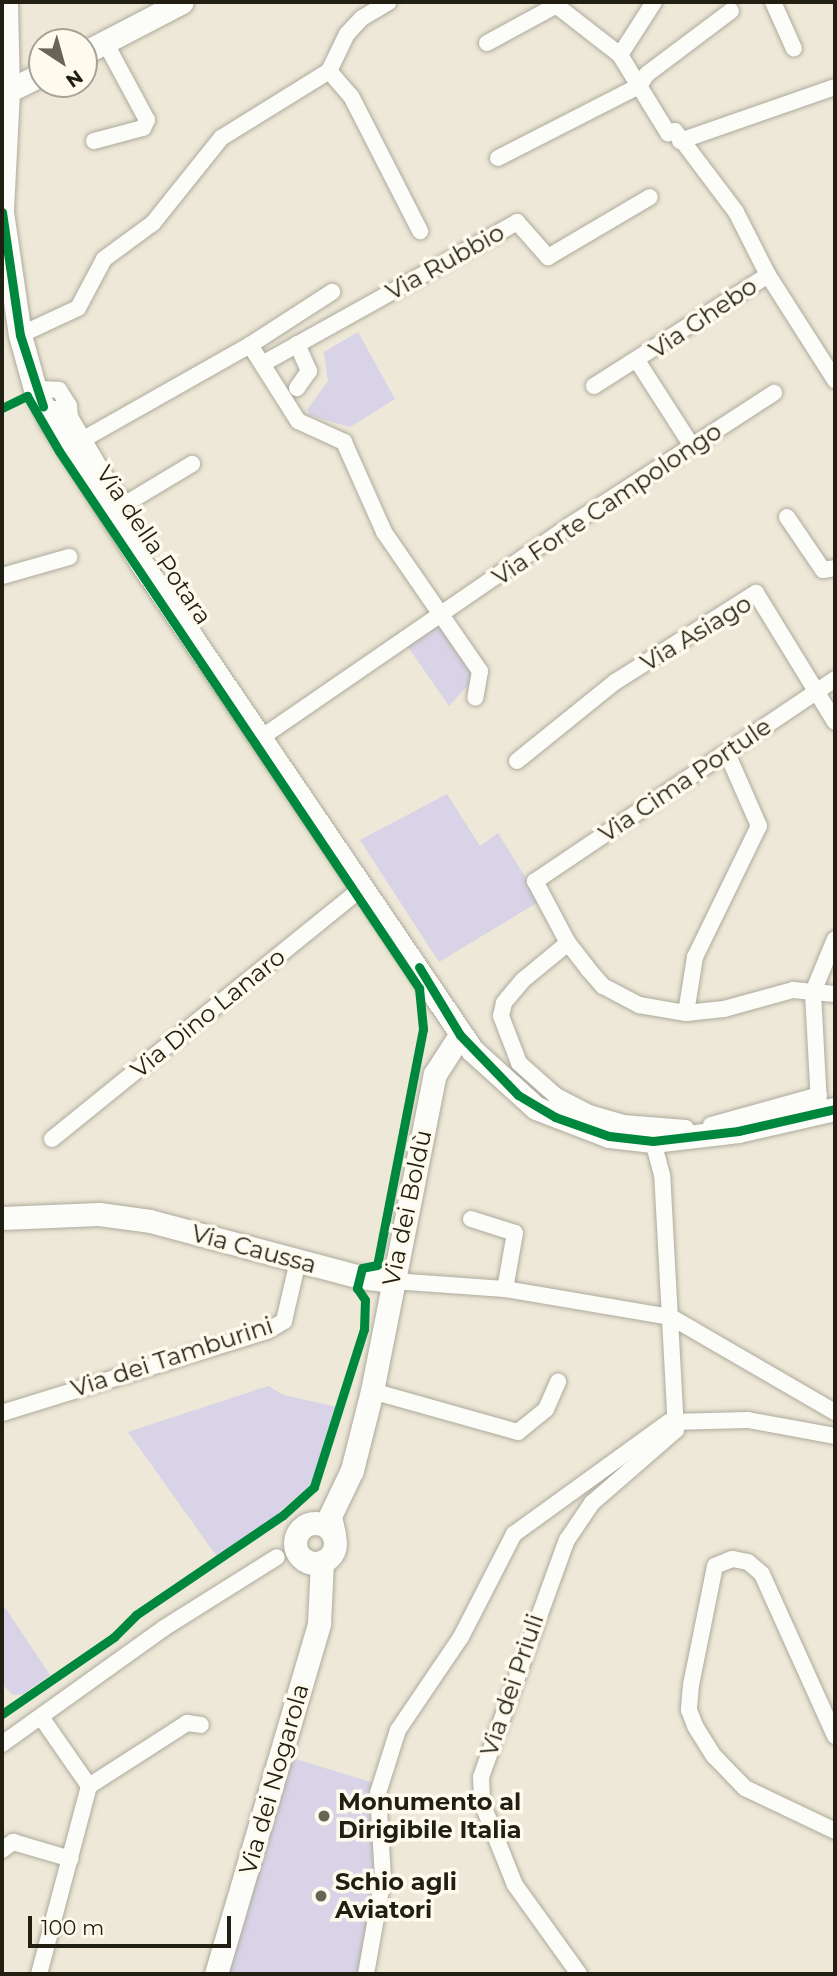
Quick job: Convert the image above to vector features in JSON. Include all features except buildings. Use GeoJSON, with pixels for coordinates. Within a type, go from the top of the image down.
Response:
{"type":"FeatureCollection","features":[{"type":"Feature","properties":{"kind":"street","name":"Via della Potara"},"geometry":{"type":"LineString","coordinates":[[6,2],[2,211],[20,335],[35,389],[142,564],[363,887],[455,1037],[536,1108],[609,1136],[653,1141],[738,1131],[824,1106]]}},
{"type":"Feature","properties":{"kind":"street"},"geometry":{"type":"LineString","coordinates":[[98,45],[182,2]]}},
{"type":"Feature","properties":{"kind":"street"},"geometry":{"type":"LineString","coordinates":[[20,335],[78,308],[104,259],[153,223],[221,138],[328,71],[347,34],[362,18],[389,2]]}},
{"type":"Feature","properties":{"kind":"street"},"geometry":{"type":"LineString","coordinates":[[620,55],[654,2]]}},
{"type":"Feature","properties":{"kind":"street"},"geometry":{"type":"LineString","coordinates":[[774,2],[794,49]]}},
{"type":"Feature","properties":{"kind":"street"},"geometry":{"type":"LineString","coordinates":[[487,43],[555,4],[620,55],[668,133],[675,131],[736,212],[768,275],[835,380]]}},
{"type":"Feature","properties":{"kind":"street"},"geometry":{"type":"LineString","coordinates":[[498,158],[639,86],[647,74],[731,11]]}},
{"type":"Feature","properties":{"kind":"street"},"geometry":{"type":"LineString","coordinates":[[94,141],[143,128],[146,120],[105,41]]}},
{"type":"Feature","properties":{"kind":"street"},"geometry":{"type":"LineString","coordinates":[[328,71],[352,96],[420,231]]}},
{"type":"Feature","properties":{"kind":"street"},"geometry":{"type":"LineString","coordinates":[[5,92],[28,81]]}},
{"type":"Feature","properties":{"kind":"street"},"geometry":{"type":"LineString","coordinates":[[680,141],[835,88]]}},
{"type":"Feature","properties":{"kind":"street","name":"Via Rubbio"},"geometry":{"type":"LineString","coordinates":[[264,363],[517,222],[548,257],[650,197]]}},
{"type":"Feature","properties":{"kind":"street","name":"Via Ghebo"},"geometry":{"type":"LineString","coordinates":[[594,386],[638,362],[768,275]]}},
{"type":"Feature","properties":{"kind":"street"},"geometry":{"type":"LineString","coordinates":[[82,439],[250,345],[332,292]]}},
{"type":"Feature","properties":{"kind":"street"},"geometry":{"type":"LineString","coordinates":[[297,344],[309,371],[297,388]]}},
{"type":"Feature","properties":{"kind":"street"},"geometry":{"type":"LineString","coordinates":[[250,345],[264,363],[298,421],[344,442],[384,533],[480,671],[475,698]]}},
{"type":"Feature","properties":{"kind":"street","name":"Via Ghebo"},"geometry":{"type":"LineString","coordinates":[[638,362],[690,443],[688,449]]}},
{"type":"Feature","properties":{"kind":"street"},"geometry":{"type":"LineString","coordinates":[[35,389],[59,390],[69,405],[70,417],[115,494],[127,503],[192,464]]}},
{"type":"Feature","properties":{"kind":"street","name":"Via Forte Campolongo"},"geometry":{"type":"LineString","coordinates":[[262,737],[774,393]]}},
{"type":"Feature","properties":{"kind":"street"},"geometry":{"type":"LineString","coordinates":[[46,411],[55,409],[70,417]]}},
{"type":"Feature","properties":{"kind":"street"},"geometry":{"type":"LineString","coordinates":[[787,517],[823,570],[835,568]]}},
{"type":"Feature","properties":{"kind":"street"},"geometry":{"type":"LineString","coordinates":[[2,576],[69,557]]}},
{"type":"Feature","properties":{"kind":"street","name":"Via Asiago"},"geometry":{"type":"LineString","coordinates":[[517,761],[615,682],[756,593],[818,690],[835,722]]}},
{"type":"Feature","properties":{"kind":"street","name":"Via Cima Portule"},"geometry":{"type":"LineString","coordinates":[[568,943],[535,881],[835,679]]}},
{"type":"Feature","properties":{"kind":"street"},"geometry":{"type":"LineString","coordinates":[[686,1013],[695,957],[759,826],[727,753]]}},
{"type":"Feature","properties":{"kind":"street","name":"Via Dino Lanaro"},"geometry":{"type":"LineString","coordinates":[[52,1139],[363,887]]}},
{"type":"Feature","properties":{"kind":"street"},"geometry":{"type":"LineString","coordinates":[[835,939],[813,992],[824,1106],[703,1128],[678,1129],[623,1123],[556,1096],[519,1063],[500,1017],[504,1003],[523,979],[568,943],[603,986],[622,998],[686,1013],[724,1009],[793,990],[813,992],[835,994]]}},
{"type":"Feature","properties":{"kind":"street","name":"Via dei Boldù"},"geometry":{"type":"LineString","coordinates":[[304,1555],[335,1548],[330,1516],[344,1491],[373,1383],[387,1281],[435,1074],[455,1037]]}},
{"type":"Feature","properties":{"kind":"street"},"geometry":{"type":"LineString","coordinates":[[653,1141],[662,1175],[678,1421]]}},
{"type":"Feature","properties":{"kind":"street","name":"Via Caussa"},"geometry":{"type":"LineString","coordinates":[[2,1218],[72,1213],[150,1221],[298,1261],[387,1281],[505,1289],[671,1317]]}},
{"type":"Feature","properties":{"kind":"street"},"geometry":{"type":"LineString","coordinates":[[471,1219],[515,1233],[505,1289]]}},
{"type":"Feature","properties":{"kind":"street","name":"Via dei Tamburini"},"geometry":{"type":"LineString","coordinates":[[2,1413],[267,1331],[284,1321],[298,1261]]}},
{"type":"Feature","properties":{"kind":"street"},"geometry":{"type":"LineString","coordinates":[[671,1317],[835,1412]]}},
{"type":"Feature","properties":{"kind":"street"},"geometry":{"type":"LineString","coordinates":[[373,1383],[518,1432],[545,1409],[558,1382]]}},
{"type":"Feature","properties":{"kind":"street"},"geometry":{"type":"LineString","coordinates":[[366,1974],[383,1879],[377,1793],[398,1730],[461,1637],[514,1534],[617,1462],[658,1426],[678,1421],[748,1420],[835,1436]]}},
{"type":"Feature","properties":{"kind":"street","name":"Via dei Priuli"},"geometry":{"type":"LineString","coordinates":[[579,1974],[515,1885],[482,1803],[481,1777],[567,1540],[592,1503],[628,1468],[666,1443],[678,1421]]}},
{"type":"Feature","properties":{"kind":"street"},"geometry":{"type":"LineString","coordinates":[[2,1744],[164,1628],[304,1555],[344,1491]]}},
{"type":"Feature","properties":{"kind":"street"},"geometry":{"type":"LineString","coordinates":[[304,1555],[320,1523],[334,1535]]}},
{"type":"Feature","properties":{"kind":"street","name":"Via dei Nogarola"},"geometry":{"type":"LineString","coordinates":[[216,1974],[319,1623],[304,1555]]}},
{"type":"Feature","properties":{"kind":"street"},"geometry":{"type":"LineString","coordinates":[[835,1736],[762,1574],[748,1562],[732,1559],[715,1566],[691,1685],[689,1710],[695,1726],[714,1756],[745,1788],[835,1831]]}},
{"type":"Feature","properties":{"kind":"street"},"geometry":{"type":"LineString","coordinates":[[41,1717],[89,1786]]}},
{"type":"Feature","properties":{"kind":"street"},"geometry":{"type":"LineString","coordinates":[[38,1974],[89,1786],[187,1723],[201,1725]]}},
{"type":"Feature","properties":{"kind":"street"},"geometry":{"type":"LineString","coordinates":[[2,1850],[13,1842],[71,1858]]}},
{"type":"Feature","properties":{"kind":"shaded area"},"geometry":{"type":"Polygon","coordinates":[[[358,332],[395,399],[350,427],[311,416],[307,410],[328,381],[324,352],[358,332]]]}},
{"type":"Feature","properties":{"kind":"shaded area"},"geometry":{"type":"Polygon","coordinates":[[[435,620],[480,672],[449,706],[404,641],[435,620]]]}},
{"type":"Feature","properties":{"kind":"shaded area"},"geometry":{"type":"Polygon","coordinates":[[[447,794],[480,846],[498,833],[540,901],[439,962],[360,840],[447,794]]]}},
{"type":"Feature","properties":{"kind":"shaded area"},"geometry":{"type":"Polygon","coordinates":[[[268,1386],[284,1395],[337,1407],[310,1486],[280,1511],[265,1533],[220,1561],[128,1432],[268,1386]]]}},
{"type":"Feature","properties":{"kind":"shaded area"},"geometry":{"type":"Polygon","coordinates":[[[2,1603],[50,1675],[23,1694],[13,1695],[2,1684],[2,1603]]]}},
{"type":"Feature","properties":{"kind":"shaded area"},"geometry":{"type":"Polygon","coordinates":[[[289,1757],[377,1784],[381,1857],[364,1974],[225,1974],[289,1757]]]}},
{"type":"Feature","properties":{"kind":"cycle path"},"geometry":{"type":"LineString","coordinates":[[2,212],[20,335],[43,406]]}},
{"type":"Feature","properties":{"kind":"cycle path"},"geometry":{"type":"LineString","coordinates":[[2,408],[27,396],[59,451],[419,988],[423,1029],[377,1265],[362,1268],[357,1288],[365,1300],[364,1329],[314,1487],[283,1515],[136,1615],[114,1637],[2,1714]]}},
{"type":"Feature","properties":{"kind":"cycle path"},"geometry":{"type":"LineString","coordinates":[[419,967],[460,1035],[518,1095],[555,1117],[609,1136],[653,1141],[738,1131],[835,1109]]}},
{"type":"Feature","properties":{"kind":"place","name":"Monumento al Dirigibile Italia"},"geometry":{"type":"Point","coordinates":[324,1816]}},
{"type":"Feature","properties":{"kind":"place","name":"Schio agli Aviatori"},"geometry":{"type":"Point","coordinates":[321,1896]}}]}
